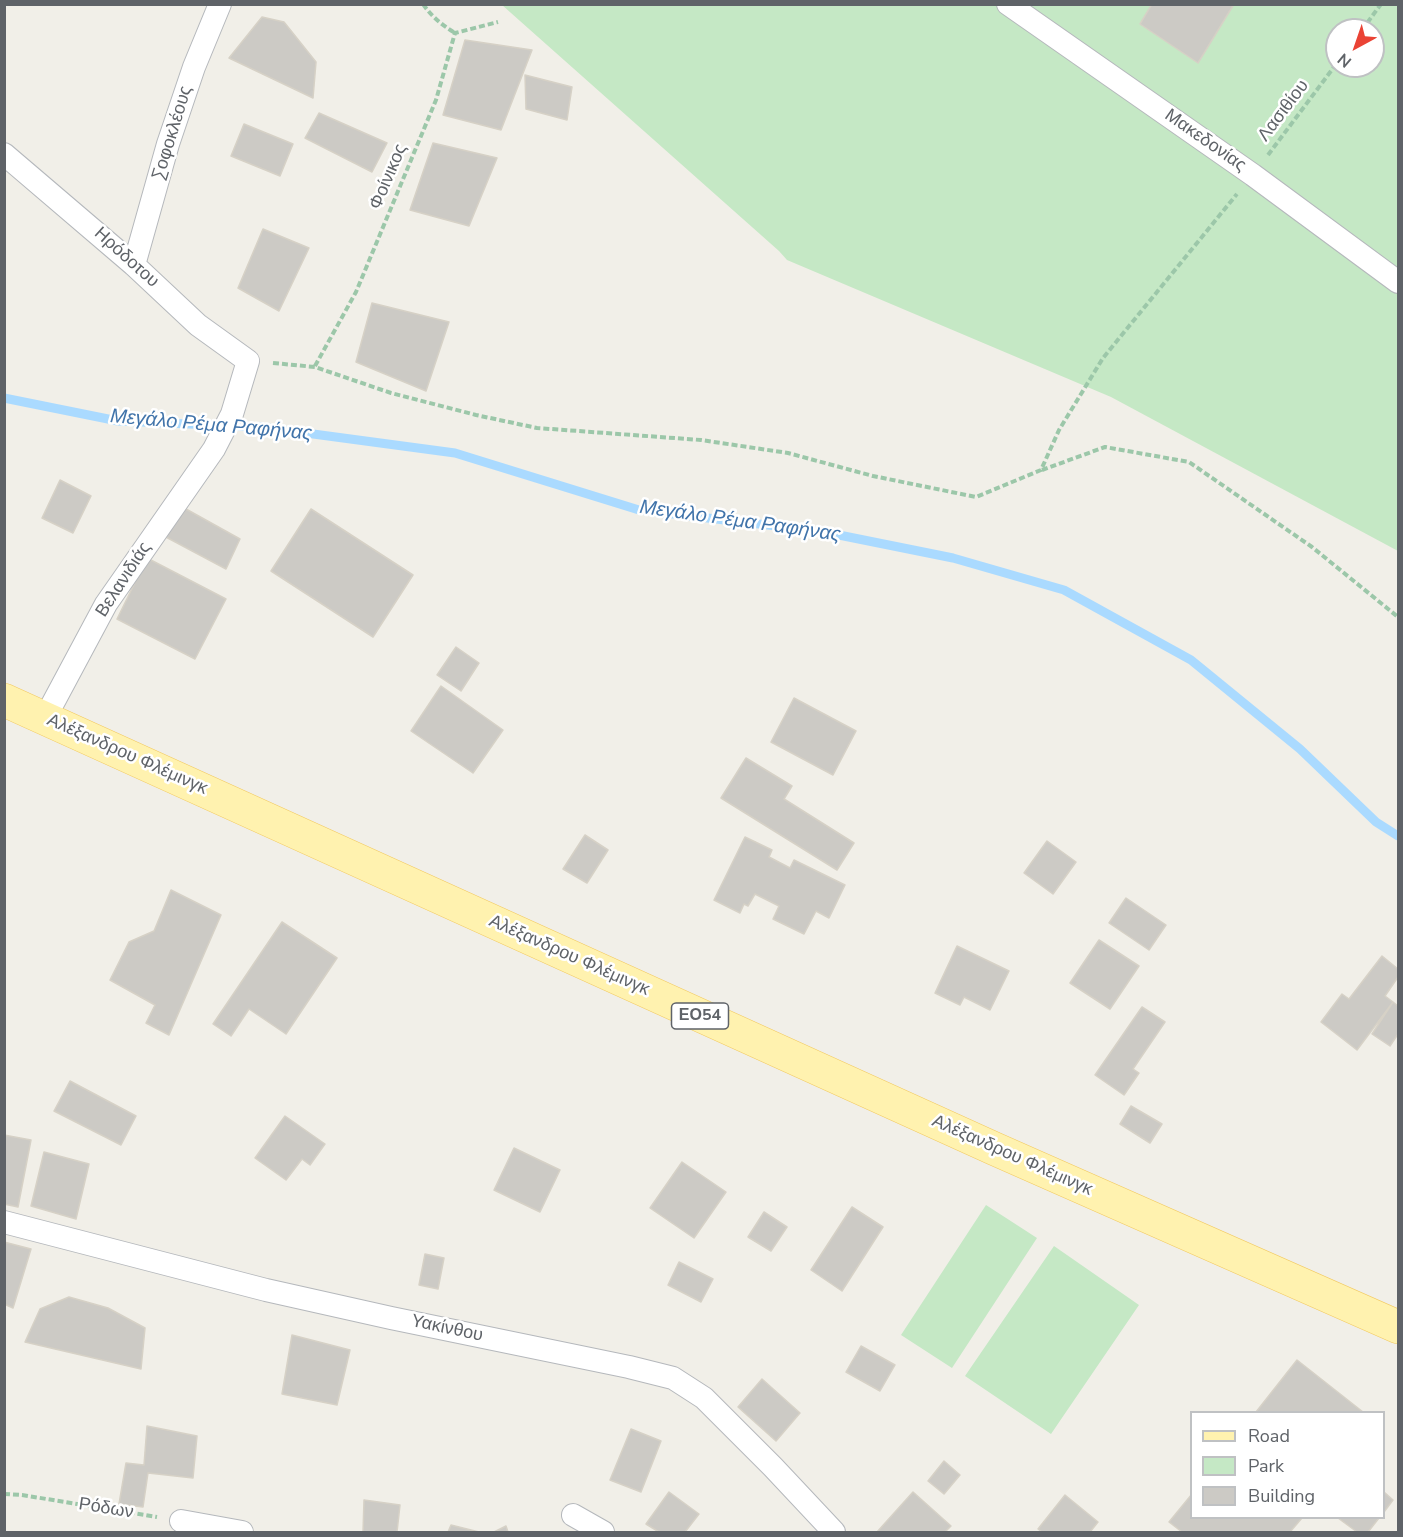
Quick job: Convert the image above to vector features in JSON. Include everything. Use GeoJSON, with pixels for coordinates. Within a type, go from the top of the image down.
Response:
{"type":"FeatureCollection","features":[{"type":"Feature","properties":{"kind":"main road","name":"Αλέξανδρου Φλέμινγκ"},"geometry":{"type":"LineString","coordinates":[[4,700],[995,1149],[1398,1327]]}},
{"type":"Feature","properties":{"kind":"street","name":"Σοφοκλέους"},"geometry":{"type":"LineString","coordinates":[[134,264],[168,144],[194,67],[220,4]]}},
{"type":"Feature","properties":{"kind":"street","name":"Μακεδονίας"},"geometry":{"type":"LineString","coordinates":[[1008,4],[1253,175],[1398,282]]}},
{"type":"Feature","properties":{"kind":"street","name":"Ηρόδοτου"},"geometry":{"type":"LineString","coordinates":[[4,154],[134,264],[198,326],[248,361]]}},
{"type":"Feature","properties":{"kind":"street","name":"Βελανιδιάς"},"geometry":{"type":"LineString","coordinates":[[45,718],[106,604],[214,448],[232,414],[248,361]]}},
{"type":"Feature","properties":{"kind":"street","name":"Υακίνθου"},"geometry":{"type":"LineString","coordinates":[[4,1222],[266,1290],[673,1378],[704,1398],[773,1467],[834,1533]]}},
{"type":"Feature","properties":{"kind":"street"},"geometry":{"type":"LineString","coordinates":[[573,1515],[603,1533]]}},
{"type":"Feature","properties":{"kind":"street"},"geometry":{"type":"LineString","coordinates":[[181,1521],[242,1533]]}},
{"type":"Feature","properties":{"kind":"path"},"geometry":{"type":"LineString","coordinates":[[423,4],[430,14],[455,33],[498,22]]}},
{"type":"Feature","properties":{"kind":"path"},"geometry":{"type":"LineString","coordinates":[[1371,18],[1381,4]]}},
{"type":"Feature","properties":{"kind":"path","name":"Φοίνικος"},"geometry":{"type":"LineString","coordinates":[[315,366],[356,292],[436,99],[455,33]]}},
{"type":"Feature","properties":{"kind":"path","name":"Λασιθίου"},"geometry":{"type":"LineString","coordinates":[[1041,470],[1059,430],[1103,358],[1253,175],[1326,78]]}},
{"type":"Feature","properties":{"kind":"path"},"geometry":{"type":"LineString","coordinates":[[248,361],[315,366],[391,393],[537,428],[701,440],[788,453],[873,476],[976,497],[1105,447],[1189,462],[1312,547],[1398,617]]}},
{"type":"Feature","properties":{"kind":"path","name":"Ρόδων"},"geometry":{"type":"LineString","coordinates":[[4,1494],[181,1521]]}},
{"type":"Feature","properties":{"kind":"green space"},"geometry":{"type":"Polygon","coordinates":[[[502,5],[1398,5],[1398,551],[1111,397],[787,260],[502,5]]]}},
{"type":"Feature","properties":{"kind":"green space"},"geometry":{"type":"Polygon","coordinates":[[[986,1205],[1037,1238],[952,1368],[901,1335],[986,1205]]]}},
{"type":"Feature","properties":{"kind":"green space"},"geometry":{"type":"Polygon","coordinates":[[[1054,1246],[1139,1305],[1051,1434],[965,1376],[1054,1246]]]}},
{"type":"Feature","properties":{"kind":"building"},"geometry":{"type":"Polygon","coordinates":[[[1152,4],[1234,4],[1198,63],[1140,24],[1152,4]]]}},
{"type":"Feature","properties":{"kind":"building"},"geometry":{"type":"Polygon","coordinates":[[[262,17],[284,22],[316,62],[313,98],[229,58],[262,17]]]}},
{"type":"Feature","properties":{"kind":"building"},"geometry":{"type":"Polygon","coordinates":[[[465,40],[532,50],[501,130],[443,115],[465,40]]]}},
{"type":"Feature","properties":{"kind":"building"},"geometry":{"type":"Polygon","coordinates":[[[525,75],[572,87],[567,120],[526,109],[525,75]]]}},
{"type":"Feature","properties":{"kind":"building"},"geometry":{"type":"Polygon","coordinates":[[[319,113],[387,143],[372,172],[305,138],[319,113]]]}},
{"type":"Feature","properties":{"kind":"building"},"geometry":{"type":"Polygon","coordinates":[[[244,124],[293,144],[280,176],[231,156],[244,124]]]}},
{"type":"Feature","properties":{"kind":"building"},"geometry":{"type":"Polygon","coordinates":[[[433,143],[497,158],[469,226],[410,210],[433,143]]]}},
{"type":"Feature","properties":{"kind":"building"},"geometry":{"type":"Polygon","coordinates":[[[263,229],[309,248],[279,311],[238,288],[263,229]]]}},
{"type":"Feature","properties":{"kind":"building"},"geometry":{"type":"Polygon","coordinates":[[[372,303],[449,322],[426,391],[356,362],[372,303]]]}},
{"type":"Feature","properties":{"kind":"building"},"geometry":{"type":"Polygon","coordinates":[[[60,480],[91,496],[73,533],[42,518],[60,480]]]}},
{"type":"Feature","properties":{"kind":"building"},"geometry":{"type":"Polygon","coordinates":[[[186,509],[240,539],[226,569],[164,536],[186,509]]]}},
{"type":"Feature","properties":{"kind":"building"},"geometry":{"type":"Polygon","coordinates":[[[311,509],[413,575],[373,637],[271,571],[311,509]]]}},
{"type":"Feature","properties":{"kind":"building"},"geometry":{"type":"Polygon","coordinates":[[[147,558],[226,599],[195,659],[117,619],[147,558]]]}},
{"type":"Feature","properties":{"kind":"building"},"geometry":{"type":"Polygon","coordinates":[[[456,647],[479,663],[461,691],[437,675],[456,647]]]}},
{"type":"Feature","properties":{"kind":"building"},"geometry":{"type":"Polygon","coordinates":[[[441,686],[503,730],[473,773],[411,731],[441,686]]]}},
{"type":"Feature","properties":{"kind":"building"},"geometry":{"type":"Polygon","coordinates":[[[794,698],[856,731],[833,775],[771,742],[794,698]]]}},
{"type":"Feature","properties":{"kind":"building"},"geometry":{"type":"Polygon","coordinates":[[[746,758],[792,786],[784,799],[854,843],[837,870],[721,798],[746,758]]]}},
{"type":"Feature","properties":{"kind":"building"},"geometry":{"type":"Polygon","coordinates":[[[585,835],[608,850],[587,883],[563,869],[585,835]]]}},
{"type":"Feature","properties":{"kind":"building"},"geometry":{"type":"Polygon","coordinates":[[[745,837],[772,850],[769,857],[790,868],[794,860],[845,885],[829,918],[816,911],[804,934],[773,919],[779,906],[755,894],[748,906],[744,904],[740,913],[714,900],[745,837]]]}},
{"type":"Feature","properties":{"kind":"building"},"geometry":{"type":"Polygon","coordinates":[[[1047,841],[1076,862],[1053,894],[1024,873],[1047,841]]]}},
{"type":"Feature","properties":{"kind":"building"},"geometry":{"type":"Polygon","coordinates":[[[171,890],[221,915],[169,1035],[146,1023],[155,1005],[110,980],[129,942],[154,931],[171,890]]]}},
{"type":"Feature","properties":{"kind":"building"},"geometry":{"type":"Polygon","coordinates":[[[1126,898],[1166,925],[1149,950],[1109,923],[1126,898]]]}},
{"type":"Feature","properties":{"kind":"building"},"geometry":{"type":"Polygon","coordinates":[[[282,922],[337,958],[286,1034],[249,1009],[231,1036],[213,1024],[282,922]]]}},
{"type":"Feature","properties":{"kind":"building"},"geometry":{"type":"Polygon","coordinates":[[[1099,940],[1139,966],[1110,1009],[1070,983],[1099,940]]]}},
{"type":"Feature","properties":{"kind":"building"},"geometry":{"type":"Polygon","coordinates":[[[957,946],[1009,971],[990,1010],[964,997],[960,1005],[935,993],[957,946]]]}},
{"type":"Feature","properties":{"kind":"building"},"geometry":{"type":"Polygon","coordinates":[[[1382,956],[1398,969],[1398,977],[1385,996],[1393,1002],[1357,1050],[1321,1022],[1342,994],[1349,999],[1382,956]]]}},
{"type":"Feature","properties":{"kind":"building"},"geometry":{"type":"Polygon","coordinates":[[[1393,1002],[1398,1006],[1398,1034],[1390,1046],[1372,1034],[1393,1002]]]}},
{"type":"Feature","properties":{"kind":"building"},"geometry":{"type":"Polygon","coordinates":[[[1142,1007],[1165,1022],[1133,1069],[1139,1073],[1124,1095],[1095,1075],[1142,1007]]]}},
{"type":"Feature","properties":{"kind":"building"},"geometry":{"type":"Polygon","coordinates":[[[70,1081],[136,1116],[121,1145],[54,1111],[70,1081]]]}},
{"type":"Feature","properties":{"kind":"building"},"geometry":{"type":"Polygon","coordinates":[[[1131,1106],[1162,1124],[1150,1143],[1120,1124],[1131,1106]]]}},
{"type":"Feature","properties":{"kind":"building"},"geometry":{"type":"Polygon","coordinates":[[[285,1116],[325,1144],[310,1165],[302,1159],[286,1180],[255,1158],[285,1116]]]}},
{"type":"Feature","properties":{"kind":"building"},"geometry":{"type":"Polygon","coordinates":[[[4,1135],[31,1140],[18,1207],[4,1204],[4,1135]]]}},
{"type":"Feature","properties":{"kind":"building"},"geometry":{"type":"Polygon","coordinates":[[[514,1148],[560,1170],[540,1212],[494,1190],[514,1148]]]}},
{"type":"Feature","properties":{"kind":"building"},"geometry":{"type":"Polygon","coordinates":[[[44,1152],[89,1164],[76,1219],[31,1206],[44,1152]]]}},
{"type":"Feature","properties":{"kind":"building"},"geometry":{"type":"Polygon","coordinates":[[[682,1162],[726,1192],[694,1238],[650,1208],[682,1162]]]}},
{"type":"Feature","properties":{"kind":"building"},"geometry":{"type":"Polygon","coordinates":[[[852,1207],[883,1227],[842,1291],[811,1270],[852,1207]]]}},
{"type":"Feature","properties":{"kind":"building"},"geometry":{"type":"Polygon","coordinates":[[[764,1212],[787,1227],[771,1251],[748,1237],[764,1212]]]}},
{"type":"Feature","properties":{"kind":"building"},"geometry":{"type":"Polygon","coordinates":[[[4,1242],[31,1249],[13,1308],[4,1304],[4,1242]]]}},
{"type":"Feature","properties":{"kind":"building"},"geometry":{"type":"Polygon","coordinates":[[[425,1254],[444,1258],[438,1289],[419,1285],[425,1254]]]}},
{"type":"Feature","properties":{"kind":"building"},"geometry":{"type":"Polygon","coordinates":[[[679,1262],[713,1279],[701,1302],[668,1285],[679,1262]]]}},
{"type":"Feature","properties":{"kind":"building"},"geometry":{"type":"Polygon","coordinates":[[[69,1297],[108,1308],[145,1328],[141,1369],[25,1342],[40,1309],[69,1297]]]}},
{"type":"Feature","properties":{"kind":"building"},"geometry":{"type":"Polygon","coordinates":[[[292,1335],[350,1350],[337,1405],[282,1394],[292,1335]]]}},
{"type":"Feature","properties":{"kind":"building"},"geometry":{"type":"Polygon","coordinates":[[[861,1346],[895,1365],[880,1391],[846,1372],[861,1346]]]}},
{"type":"Feature","properties":{"kind":"building"},"geometry":{"type":"Polygon","coordinates":[[[1297,1360],[1362,1411],[1257,1411],[1297,1360]]]}},
{"type":"Feature","properties":{"kind":"building"},"geometry":{"type":"Polygon","coordinates":[[[762,1379],[800,1413],[776,1441],[738,1407],[762,1379]]]}},
{"type":"Feature","properties":{"kind":"building"},"geometry":{"type":"Polygon","coordinates":[[[147,1426],[197,1436],[193,1478],[148,1473],[143,1507],[119,1504],[126,1463],[144,1465],[147,1426]]]}},
{"type":"Feature","properties":{"kind":"building"},"geometry":{"type":"Polygon","coordinates":[[[631,1429],[661,1441],[641,1492],[610,1480],[631,1429]]]}},
{"type":"Feature","properties":{"kind":"building"},"geometry":{"type":"Polygon","coordinates":[[[944,1461],[960,1475],[944,1494],[928,1481],[944,1461]]]}},
{"type":"Feature","properties":{"kind":"building"},"geometry":{"type":"Polygon","coordinates":[[[669,1492],[699,1514],[685,1532],[659,1532],[646,1524],[669,1492]]]}},
{"type":"Feature","properties":{"kind":"building"},"geometry":{"type":"Polygon","coordinates":[[[913,1492],[951,1526],[945,1532],[877,1532],[913,1492]]]}},
{"type":"Feature","properties":{"kind":"building"},"geometry":{"type":"Polygon","coordinates":[[[1385,1493],[1393,1500],[1385,1511],[1385,1493]]]}},
{"type":"Feature","properties":{"kind":"building"},"geometry":{"type":"Polygon","coordinates":[[[1065,1495],[1098,1522],[1090,1532],[1042,1532],[1038,1529],[1065,1495]]]}},
{"type":"Feature","properties":{"kind":"building"},"geometry":{"type":"Polygon","coordinates":[[[1190,1496],[1190,1519],[1301,1519],[1290,1532],[1182,1532],[1169,1522],[1190,1496]]]}},
{"type":"Feature","properties":{"kind":"building"},"geometry":{"type":"Polygon","coordinates":[[[364,1500],[400,1505],[397,1532],[363,1532],[364,1500]]]}},
{"type":"Feature","properties":{"kind":"building"},"geometry":{"type":"Polygon","coordinates":[[[1339,1519],[1378,1519],[1368,1532],[1357,1532],[1339,1519]]]}},
{"type":"Feature","properties":{"kind":"building"},"geometry":{"type":"Polygon","coordinates":[[[451,1525],[479,1532],[448,1532],[451,1525]]]}},
{"type":"Feature","properties":{"kind":"building"},"geometry":{"type":"Polygon","coordinates":[[[506,1526],[508,1532],[494,1532],[506,1526]]]}},
{"type":"Feature","properties":{"kind":"waterway","name":"Μεγάλο Ρέμα Ραφήνας"},"geometry":{"type":"LineString","coordinates":[[4,398],[118,421],[261,427],[455,453],[639,510],[819,531],[953,558],[1064,590],[1191,660],[1300,749],[1376,822],[1398,836]]}}]}
